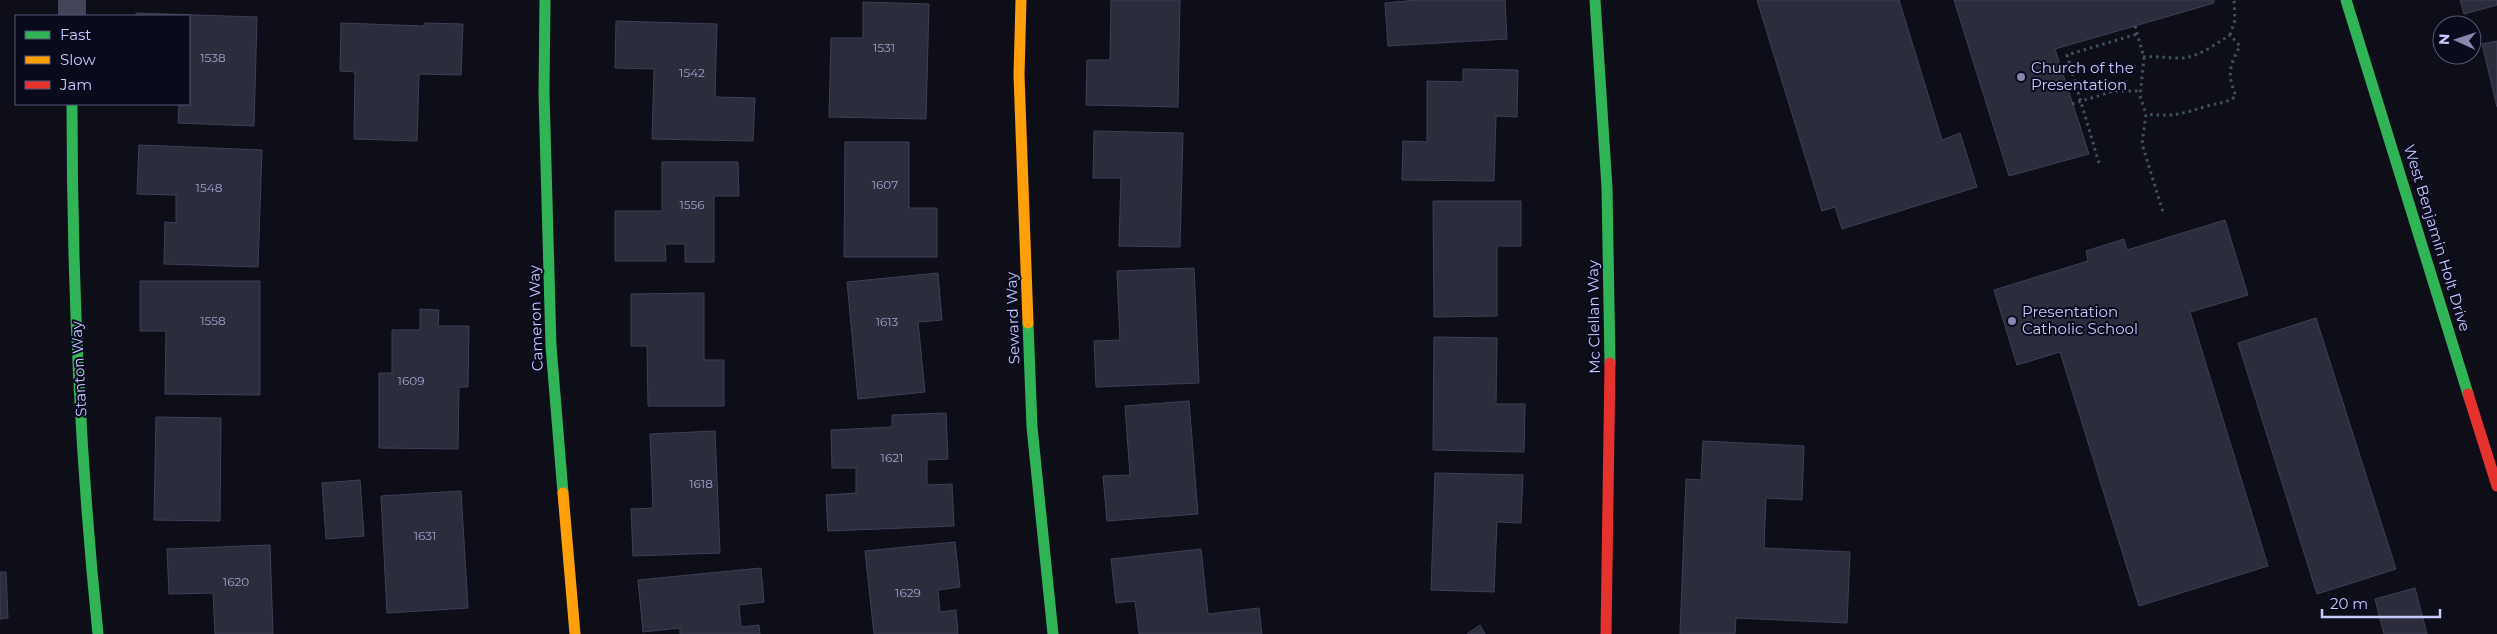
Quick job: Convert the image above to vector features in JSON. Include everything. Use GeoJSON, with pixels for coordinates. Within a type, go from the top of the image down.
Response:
{"type":"FeatureCollection","features":[{"type":"Feature","properties":{"kind":"street"},"geometry":{"type":"LineString","coordinates":[[72,0],[72,15]]}},
{"type":"Feature","properties":{"kind":"street","name":"Cameron Way"},"geometry":{"type":"LineString","coordinates":[[545,0],[544,93],[550,346],[575,634]]}},
{"type":"Feature","properties":{"kind":"street","name":"Seward Way"},"geometry":{"type":"LineString","coordinates":[[1021,0],[1019,76],[1032,427],[1053,634]]}},
{"type":"Feature","properties":{"kind":"street","name":"Mc Clellan Way"},"geometry":{"type":"LineString","coordinates":[[1595,0],[1607,188],[1610,357],[1606,634]]}},
{"type":"Feature","properties":{"kind":"street","name":"West Benjamin Holt Drive"},"geometry":{"type":"LineString","coordinates":[[2346,0],[2497,486]]}},
{"type":"Feature","properties":{"kind":"street","name":"Stanton Way"},"geometry":{"type":"LineString","coordinates":[[72,105],[71,236],[89,552],[98,634]]}},
{"type":"Feature","properties":{"kind":"path"},"geometry":{"type":"LineString","coordinates":[[2143,57],[2180,58],[2204,52],[2230,35],[2235,20],[2234,0]]}},
{"type":"Feature","properties":{"kind":"path"},"geometry":{"type":"LineString","coordinates":[[2135,26],[2143,57],[2140,91],[2146,114],[2142,144],[2163,212]]}},
{"type":"Feature","properties":{"kind":"path"},"geometry":{"type":"LineString","coordinates":[[2099,163],[2067,55],[2137,34]]}},
{"type":"Feature","properties":{"kind":"path"},"geometry":{"type":"LineString","coordinates":[[2146,114],[2168,117],[2186,114],[2230,101],[2236,96],[2229,78],[2232,62],[2240,46],[2230,35]]}},
{"type":"Feature","properties":{"kind":"path"},"geometry":{"type":"LineString","coordinates":[[2072,104],[2114,91],[2140,91]]}},
{"type":"Feature","properties":{"kind":"building"},"geometry":{"type":"Polygon","coordinates":[[[1111,0],[1180,0],[1178,107],[1086,105],[1087,60],[1110,60],[1111,0]]]}},
{"type":"Feature","properties":{"kind":"building"},"geometry":{"type":"Polygon","coordinates":[[[1417,0],[1505,0],[1507,39],[1388,46],[1385,3],[1417,0]]]}},
{"type":"Feature","properties":{"kind":"building"},"geometry":{"type":"Polygon","coordinates":[[[1757,0],[1899,0],[1942,140],[1960,133],[1977,187],[1842,229],[1835,207],[1822,211],[1757,0]]]}},
{"type":"Feature","properties":{"kind":"building","name":"Church of the Presentation"},"geometry":{"type":"Polygon","coordinates":[[[1954,0],[2214,0],[2214,3],[2055,49],[2089,154],[2009,176],[1954,0]]]}},
{"type":"Feature","properties":{"kind":"building"},"geometry":{"type":"Polygon","coordinates":[[[2460,0],[2497,0],[2497,5],[2464,14],[2460,0]]]}},
{"type":"Feature","properties":{"kind":"building"},"geometry":{"type":"Polygon","coordinates":[[[863,2],[929,4],[926,119],[829,117],[831,38],[863,38],[863,2]]]}},
{"type":"Feature","properties":{"kind":"building"},"geometry":{"type":"Polygon","coordinates":[[[136,13],[257,17],[254,126],[178,123],[179,105],[190,105],[190,15],[136,15],[136,13]]]}},
{"type":"Feature","properties":{"kind":"building"},"geometry":{"type":"Polygon","coordinates":[[[616,21],[717,24],[715,97],[755,98],[753,141],[652,139],[654,69],[615,68],[616,21]]]}},
{"type":"Feature","properties":{"kind":"building"},"geometry":{"type":"Polygon","coordinates":[[[341,23],[424,26],[424,23],[463,24],[461,75],[419,74],[417,141],[354,139],[355,72],[340,71],[341,23]]]}},
{"type":"Feature","properties":{"kind":"building"},"geometry":{"type":"Polygon","coordinates":[[[2497,41],[2497,107],[2482,44],[2497,41]]]}},
{"type":"Feature","properties":{"kind":"building"},"geometry":{"type":"Polygon","coordinates":[[[1463,69],[1518,70],[1517,117],[1496,116],[1494,181],[1402,180],[1403,141],[1427,142],[1427,81],[1463,82],[1463,69]]]}},
{"type":"Feature","properties":{"kind":"building"},"geometry":{"type":"Polygon","coordinates":[[[1094,131],[1183,133],[1180,247],[1119,246],[1121,178],[1093,178],[1094,131]]]}},
{"type":"Feature","properties":{"kind":"building"},"geometry":{"type":"Polygon","coordinates":[[[845,142],[909,142],[909,208],[937,208],[937,257],[844,257],[845,142]]]}},
{"type":"Feature","properties":{"kind":"building"},"geometry":{"type":"Polygon","coordinates":[[[139,145],[262,150],[258,267],[164,264],[165,222],[176,223],[176,195],[137,194],[139,145]]]}},
{"type":"Feature","properties":{"kind":"building"},"geometry":{"type":"Polygon","coordinates":[[[662,162],[738,162],[739,196],[714,196],[714,262],[685,262],[685,244],[665,244],[666,261],[615,261],[615,211],[662,211],[662,162]]]}},
{"type":"Feature","properties":{"kind":"building"},"geometry":{"type":"Polygon","coordinates":[[[1433,201],[1521,201],[1521,246],[1497,246],[1497,316],[1434,317],[1433,201]]]}},
{"type":"Feature","properties":{"kind":"building"},"geometry":{"type":"Polygon","coordinates":[[[2225,220],[2248,295],[2190,312],[2268,566],[2139,606],[2060,352],[2017,365],[1994,290],[2088,261],[2086,251],[2124,239],[2127,250],[2225,220]]]}},
{"type":"Feature","properties":{"kind":"building"},"geometry":{"type":"Polygon","coordinates":[[[1194,268],[1199,383],[1096,387],[1094,341],[1120,340],[1117,271],[1194,268]]]}},
{"type":"Feature","properties":{"kind":"building"},"geometry":{"type":"Polygon","coordinates":[[[938,273],[942,320],[918,322],[925,392],[858,399],[847,282],[938,273]]]}},
{"type":"Feature","properties":{"kind":"building"},"geometry":{"type":"Polygon","coordinates":[[[140,281],[260,281],[260,395],[165,394],[166,331],[140,331],[140,281]]]}},
{"type":"Feature","properties":{"kind":"building"},"geometry":{"type":"Polygon","coordinates":[[[704,293],[704,360],[724,360],[724,406],[648,406],[647,346],[631,346],[631,294],[704,293]]]}},
{"type":"Feature","properties":{"kind":"building"},"geometry":{"type":"Polygon","coordinates":[[[420,309],[439,310],[438,326],[469,326],[468,387],[459,387],[458,449],[379,448],[379,373],[392,373],[392,330],[420,330],[420,309]]]}},
{"type":"Feature","properties":{"kind":"building"},"geometry":{"type":"Polygon","coordinates":[[[2316,318],[2396,569],[2317,594],[2238,343],[2316,318]]]}},
{"type":"Feature","properties":{"kind":"building"},"geometry":{"type":"Polygon","coordinates":[[[1434,337],[1497,338],[1496,404],[1525,404],[1524,452],[1433,450],[1434,337]]]}},
{"type":"Feature","properties":{"kind":"building"},"geometry":{"type":"Polygon","coordinates":[[[1189,401],[1198,514],[1107,521],[1103,476],[1130,475],[1125,406],[1189,401]]]}},
{"type":"Feature","properties":{"kind":"building"},"geometry":{"type":"Polygon","coordinates":[[[946,413],[948,459],[927,460],[927,485],[952,484],[954,526],[828,531],[826,495],[856,493],[856,468],[832,468],[831,430],[892,427],[892,415],[946,413]]]}},
{"type":"Feature","properties":{"kind":"building"},"geometry":{"type":"Polygon","coordinates":[[[156,417],[221,418],[220,521],[154,520],[156,417]]]}},
{"type":"Feature","properties":{"kind":"building"},"geometry":{"type":"Polygon","coordinates":[[[715,431],[720,553],[633,556],[631,509],[653,508],[650,434],[715,431]]]}},
{"type":"Feature","properties":{"kind":"building"},"geometry":{"type":"Polygon","coordinates":[[[1703,441],[1804,446],[1802,500],[1766,498],[1764,548],[1850,552],[1847,623],[1736,618],[1735,634],[1680,634],[1686,479],[1701,480],[1703,441]]]}},
{"type":"Feature","properties":{"kind":"building"},"geometry":{"type":"Polygon","coordinates":[[[1435,473],[1523,475],[1521,523],[1497,522],[1494,592],[1431,590],[1435,473]]]}},
{"type":"Feature","properties":{"kind":"building"},"geometry":{"type":"Polygon","coordinates":[[[360,480],[364,536],[326,539],[322,483],[360,480]]]}},
{"type":"Feature","properties":{"kind":"building"},"geometry":{"type":"Polygon","coordinates":[[[461,491],[468,608],[387,613],[381,496],[461,491]]]}},
{"type":"Feature","properties":{"kind":"building"},"geometry":{"type":"Polygon","coordinates":[[[955,542],[960,587],[938,590],[940,612],[956,610],[958,634],[874,634],[865,551],[955,542]]]}},
{"type":"Feature","properties":{"kind":"building"},"geometry":{"type":"Polygon","coordinates":[[[270,545],[273,634],[215,634],[213,593],[169,594],[167,549],[270,545]]]}},
{"type":"Feature","properties":{"kind":"building"},"geometry":{"type":"Polygon","coordinates":[[[1201,549],[1208,614],[1259,608],[1262,634],[1139,634],[1135,601],[1116,603],[1111,559],[1201,549]]]}},
{"type":"Feature","properties":{"kind":"building"},"geometry":{"type":"Polygon","coordinates":[[[761,568],[764,602],[739,605],[741,627],[759,625],[760,634],[680,634],[680,628],[643,632],[638,580],[761,568]]]}},
{"type":"Feature","properties":{"kind":"building"},"geometry":{"type":"Polygon","coordinates":[[[0,572],[6,572],[8,618],[0,619],[0,572]]]}},
{"type":"Feature","properties":{"kind":"building"},"geometry":{"type":"Polygon","coordinates":[[[2415,588],[2427,634],[2384,634],[2375,599],[2415,588]]]}},
{"type":"Feature","properties":{"kind":"building"},"geometry":{"type":"Polygon","coordinates":[[[1480,625],[1485,634],[1467,634],[1480,625]]]}},
{"type":"Feature","properties":{"kind":"traffic: fast"},"geometry":{"type":"LineString","coordinates":[[545,0],[544,93],[551,346],[563,493]]}},
{"type":"Feature","properties":{"kind":"traffic: fast"},"geometry":{"type":"LineString","coordinates":[[1595,0],[1607,188],[1610,363]]}},
{"type":"Feature","properties":{"kind":"traffic: fast"},"geometry":{"type":"LineString","coordinates":[[2346,0],[2468,394]]}},
{"type":"Feature","properties":{"kind":"traffic: fast"},"geometry":{"type":"LineString","coordinates":[[72,105],[78,369],[86,502],[98,634]]}},
{"type":"Feature","properties":{"kind":"traffic: fast"},"geometry":{"type":"LineString","coordinates":[[1028,323],[1032,427],[1053,634]]}},
{"type":"Feature","properties":{"kind":"traffic: slow"},"geometry":{"type":"LineString","coordinates":[[1021,0],[1019,75],[1028,323]]}},
{"type":"Feature","properties":{"kind":"traffic: slow"},"geometry":{"type":"LineString","coordinates":[[563,493],[575,634]]}},
{"type":"Feature","properties":{"kind":"traffic: jam"},"geometry":{"type":"LineString","coordinates":[[1606,634],[1610,363]]}},
{"type":"Feature","properties":{"kind":"traffic: jam"},"geometry":{"type":"LineString","coordinates":[[2468,394],[2497,486]]}},
{"type":"Feature","properties":{"kind":"place","name":"Church of the Presentation"},"geometry":{"type":"Point","coordinates":[2021,77]}},
{"type":"Feature","properties":{"kind":"place","name":"Presentation Catholic School"},"geometry":{"type":"Point","coordinates":[2012,321]}}]}
